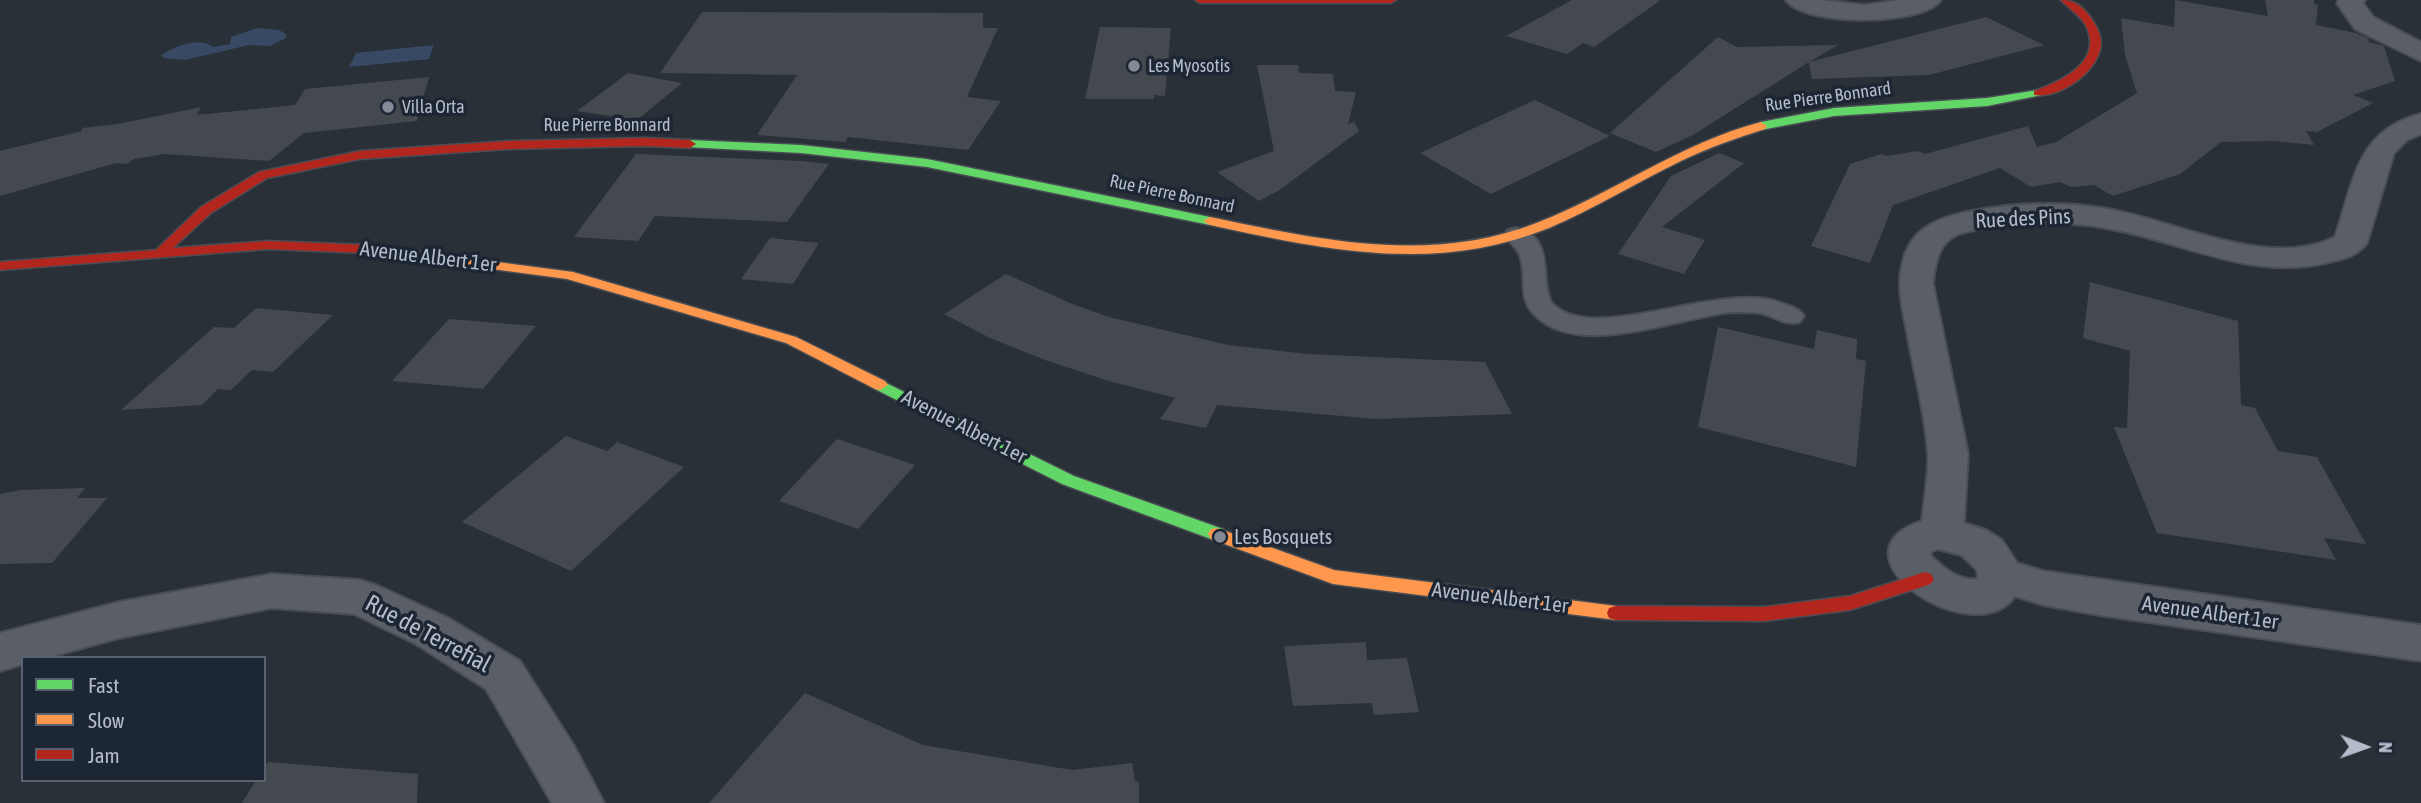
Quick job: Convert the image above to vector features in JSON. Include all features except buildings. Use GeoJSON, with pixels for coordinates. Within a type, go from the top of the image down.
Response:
{"type":"FeatureCollection","features":[{"type":"Feature","properties":{"kind":"street"},"geometry":{"type":"LineString","coordinates":[[1200,0],[1391,0]]}},
{"type":"Feature","properties":{"kind":"street"},"geometry":{"type":"LineString","coordinates":[[1799,0],[1831,10],[1882,13],[1928,0]]}},
{"type":"Feature","properties":{"kind":"street","name":"Rue Pierre Bonnard"},"geometry":{"type":"LineString","coordinates":[[161,252],[206,210],[263,175],[360,155],[509,145],[645,142],[801,149],[927,163],[1339,248],[1400,254],[1461,249],[1516,235],[1636,178],[1695,145],[1749,128],[1808,116],[1870,108],[1999,101],[2029,96],[2065,85],[2087,70],[2095,51],[2097,31],[2089,18],[2066,0]]}},
{"type":"Feature","properties":{"kind":"street"},"geometry":{"type":"LineString","coordinates":[[2352,0],[2350,4],[2364,23],[2421,54]]}},
{"type":"Feature","properties":{"kind":"street","name":"Rue des Pins"},"geometry":{"type":"LineString","coordinates":[[1942,534],[1948,454],[1916,284],[1919,256],[1933,236],[1959,223],[1997,217],[2074,215],[2122,222],[2266,256],[2318,258],[2350,243],[2380,150],[2396,134],[2421,122]]}},
{"type":"Feature","properties":{"kind":"street","name":"Avenue Albert 1er"},"geometry":{"type":"LineString","coordinates":[[0,266],[268,245],[366,248],[568,275],[791,340],[1068,480],[1333,577],[1617,613],[1764,614],[1850,603],[1925,579]]}},
{"type":"Feature","properties":{"kind":"street"},"geometry":{"type":"LineString","coordinates":[[1942,534],[1964,538],[1990,555],[2001,575],[2000,585],[1993,592],[1969,597],[1937,588],[1915,569],[1909,558],[1909,548],[1923,535],[1942,534]]}},
{"type":"Feature","properties":{"kind":"street","name":"Avenue Albert 1er"},"geometry":{"type":"LineString","coordinates":[[2001,575],[2043,588],[2099,598],[2421,643]]}},
{"type":"Feature","properties":{"kind":"street","name":"Rue de Terrefial"},"geometry":{"type":"LineString","coordinates":[[0,652],[119,620],[272,591],[360,597],[432,631],[503,675],[556,761],[578,803]]}},
{"type":"Feature","properties":{"kind":"lane"},"geometry":{"type":"LineString","coordinates":[[1516,235],[1531,252],[1533,293],[1546,312],[1567,324],[1600,328],[1717,306],[1779,308],[1791,316]]}},
{"type":"Feature","properties":{"kind":"water"},"geometry":{"type":"Polygon","coordinates":[[[257,28],[279,30],[286,34],[286,38],[270,46],[249,45],[185,60],[164,58],[161,55],[173,48],[195,42],[213,47],[230,44],[231,37],[257,28]]]}},
{"type":"Feature","properties":{"kind":"water"},"geometry":{"type":"Polygon","coordinates":[[[434,45],[429,59],[349,67],[356,53],[434,45]]]}},
{"type":"Feature","properties":{"kind":"traffic: fast"},"geometry":{"type":"LineString","coordinates":[[1761,126],[1834,112],[1987,102],[2038,93]]}},
{"type":"Feature","properties":{"kind":"traffic: fast"},"geometry":{"type":"LineString","coordinates":[[690,144],[801,149],[927,163],[1210,221]]}},
{"type":"Feature","properties":{"kind":"traffic: fast"},"geometry":{"type":"LineString","coordinates":[[880,385],[1068,480],[1217,534]]}},
{"type":"Feature","properties":{"kind":"traffic: slow"},"geometry":{"type":"LineString","coordinates":[[1210,221],[1294,239],[1377,250],[1460,248],[1502,240],[1544,225],[1677,158],[1761,126]]}},
{"type":"Feature","properties":{"kind":"traffic: slow"},"geometry":{"type":"LineString","coordinates":[[414,255],[568,275],[791,340],[880,385]]}},
{"type":"Feature","properties":{"kind":"traffic: slow"},"geometry":{"type":"LineString","coordinates":[[1217,534],[1333,577],[1616,613]]}},
{"type":"Feature","properties":{"kind":"traffic: jam"},"geometry":{"type":"LineString","coordinates":[[1200,0],[1391,0]]}},
{"type":"Feature","properties":{"kind":"traffic: jam"},"geometry":{"type":"LineString","coordinates":[[2038,93],[2072,78],[2093,56],[2093,28],[2083,14],[2066,0]]}},
{"type":"Feature","properties":{"kind":"traffic: jam"},"geometry":{"type":"LineString","coordinates":[[161,252],[206,210],[263,175],[360,155],[509,145],[645,142],[690,144]]}},
{"type":"Feature","properties":{"kind":"traffic: jam"},"geometry":{"type":"LineString","coordinates":[[0,266],[268,245],[367,249],[414,255]]}},
{"type":"Feature","properties":{"kind":"traffic: jam"},"geometry":{"type":"LineString","coordinates":[[1616,613],[1764,614],[1850,603],[1925,579]]}},
{"type":"Feature","properties":{"kind":"place","name":"Les Myosotis"},"geometry":{"type":"Point","coordinates":[1134,66]}},
{"type":"Feature","properties":{"kind":"place","name":"Villa Orta"},"geometry":{"type":"Point","coordinates":[388,107]}},
{"type":"Feature","properties":{"kind":"place","name":"Les Bosquets"},"geometry":{"type":"Point","coordinates":[1220,537]}}]}
